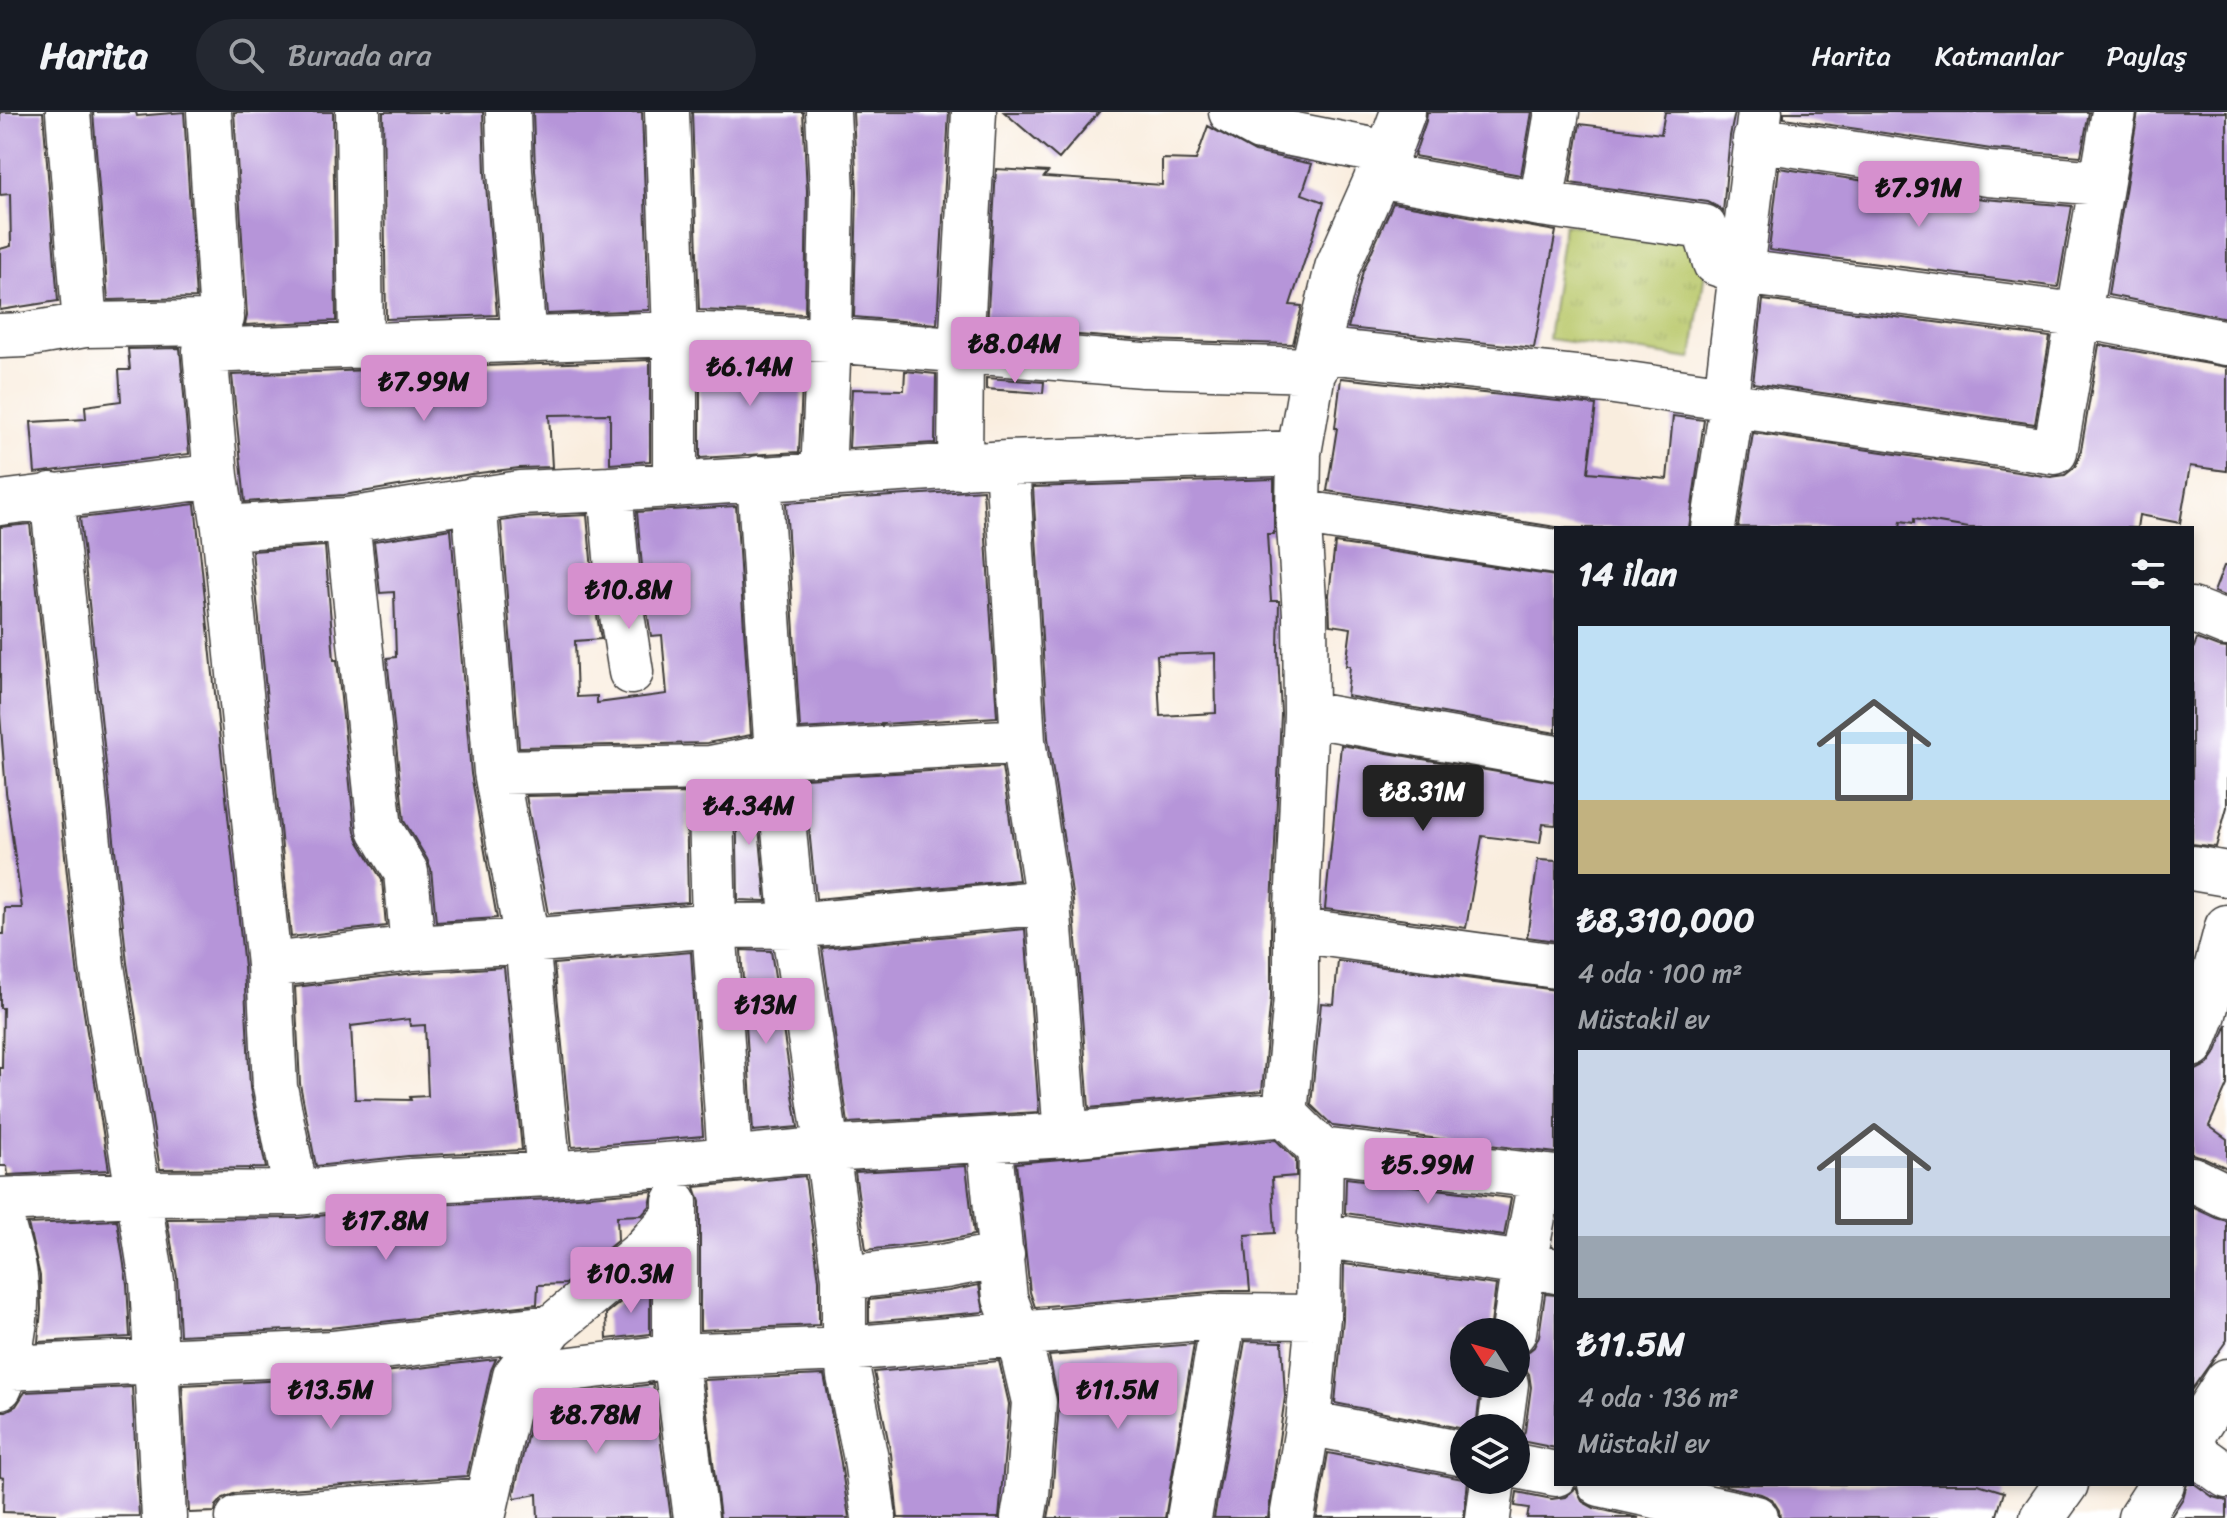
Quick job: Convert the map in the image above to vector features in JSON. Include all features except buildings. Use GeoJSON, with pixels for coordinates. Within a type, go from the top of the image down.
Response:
{"type":"FeatureCollection","features":[{"type":"Feature","properties":{"kind":"street"},"geometry":{"type":"LineString","coordinates":[[68,112],[85,325]]}},
{"type":"Feature","properties":{"kind":"street"},"geometry":{"type":"LineString","coordinates":[[209,112],[222,318],[207,337],[216,476],[269,965],[275,1087],[296,1193]]}},
{"type":"Feature","properties":{"kind":"street"},"geometry":{"type":"LineString","coordinates":[[358,112],[361,346]]}},
{"type":"Feature","properties":{"kind":"street"},"geometry":{"type":"LineString","coordinates":[[508,112],[524,340]]}},
{"type":"Feature","properties":{"kind":"street"},"geometry":{"type":"LineString","coordinates":[[667,112],[675,334],[675,485]]}},
{"type":"Feature","properties":{"kind":"street"},"geometry":{"type":"LineString","coordinates":[[823,474],[832,191],[828,112]]}},
{"type":"Feature","properties":{"kind":"street"},"geometry":{"type":"LineString","coordinates":[[960,467],[961,351],[974,112]]}},
{"type":"Feature","properties":{"kind":"street"},"geometry":{"type":"LineString","coordinates":[[1285,1114],[1296,998],[1306,714],[1305,614],[1298,512],[1299,453],[1337,268],[1403,112]]}},
{"type":"Feature","properties":{"kind":"street"},"geometry":{"type":"LineString","coordinates":[[1541,204],[1557,112]]}},
{"type":"Feature","properties":{"kind":"street"},"geometry":{"type":"LineString","coordinates":[[0,336],[85,325],[207,337],[361,346],[675,334],[829,340],[1143,365],[1316,360],[1614,382],[2055,452],[2114,112]]}},
{"type":"Feature","properties":{"kind":"street"},"geometry":{"type":"LineString","coordinates":[[1251,117],[1382,164],[1541,204],[1704,227],[1715,263],[1741,272],[2077,315],[2227,343]]}},
{"type":"Feature","properties":{"kind":"street"},"geometry":{"type":"LineString","coordinates":[[1713,526],[1758,125],[1988,174],[2101,183]]}},
{"type":"Feature","properties":{"kind":"street"},"geometry":{"type":"LineString","coordinates":[[224,528],[347,520],[520,493],[1007,463],[1299,453]]}},
{"type":"Feature","properties":{"kind":"street"},"geometry":{"type":"LineString","coordinates":[[1007,463],[1023,741],[1048,902],[1066,1135]]}},
{"type":"Feature","properties":{"kind":"street"},"geometry":{"type":"LineString","coordinates":[[0,503],[216,476]]}},
{"type":"Feature","properties":{"kind":"street"},"geometry":{"type":"LineString","coordinates":[[759,478],[777,755],[793,926],[844,1278],[844,1331],[849,1376],[874,1518]]}},
{"type":"Feature","properties":{"kind":"street"},"geometry":{"type":"LineString","coordinates":[[610,489],[620,602],[631,672]]}},
{"type":"Feature","properties":{"kind":"street"},"geometry":{"type":"LineString","coordinates":[[52,495],[102,966],[152,1281],[164,1518]]}},
{"type":"Feature","properties":{"kind":"street"},"geometry":{"type":"LineString","coordinates":[[474,499],[496,772],[527,941],[549,1174]]}},
{"type":"Feature","properties":{"kind":"street"},"geometry":{"type":"LineString","coordinates":[[1298,512],[1554,552]]}},
{"type":"Feature","properties":{"kind":"street"},"geometry":{"type":"LineString","coordinates":[[347,520],[380,829],[406,872],[413,948]]}},
{"type":"Feature","properties":{"kind":"street"},"geometry":{"type":"LineString","coordinates":[[2194,611],[2227,624]]}},
{"type":"Feature","properties":{"kind":"street"},"geometry":{"type":"LineString","coordinates":[[1306,714],[1554,758]]}},
{"type":"Feature","properties":{"kind":"street"},"geometry":{"type":"LineString","coordinates":[[496,772],[710,768],[777,755],[1023,741]]}},
{"type":"Feature","properties":{"kind":"street"},"geometry":{"type":"LineString","coordinates":[[710,768],[714,925],[730,1159]]}},
{"type":"Feature","properties":{"kind":"street"},"geometry":{"type":"LineString","coordinates":[[2194,868],[2227,874]]}},
{"type":"Feature","properties":{"kind":"street"},"geometry":{"type":"LineString","coordinates":[[269,965],[413,948],[714,925],[793,926],[1048,902]]}},
{"type":"Feature","properties":{"kind":"street"},"geometry":{"type":"LineString","coordinates":[[2196,1024],[2227,927]]}},
{"type":"Feature","properties":{"kind":"street"},"geometry":{"type":"LineString","coordinates":[[1296,930],[1554,966]]}},
{"type":"Feature","properties":{"kind":"street"},"geometry":{"type":"LineString","coordinates":[[0,1200],[140,1194],[296,1193],[411,1181],[678,1164],[827,1149],[1066,1135],[1285,1114]]}},
{"type":"Feature","properties":{"kind":"street"},"geometry":{"type":"LineString","coordinates":[[1285,1114],[1321,1150],[1548,1177],[1540,1268],[1520,1318]]}},
{"type":"Feature","properties":{"kind":"street"},"geometry":{"type":"LineString","coordinates":[[989,1140],[1005,1298],[1018,1333],[1034,1402],[1023,1518]]}},
{"type":"Feature","properties":{"kind":"street"},"geometry":{"type":"LineString","coordinates":[[1292,1518],[1308,1423],[1318,1317],[1321,1150]]}},
{"type":"Feature","properties":{"kind":"street"},"geometry":{"type":"LineString","coordinates":[[678,1164],[674,1217],[675,1356],[696,1518]]}},
{"type":"Feature","properties":{"kind":"street"},"geometry":{"type":"LineString","coordinates":[[2194,1180],[2227,1196]]}},
{"type":"Feature","properties":{"kind":"street"},"geometry":{"type":"LineString","coordinates":[[0,1214],[16,1307],[3,1378],[155,1361],[332,1353],[552,1327]]}},
{"type":"Feature","properties":{"kind":"street"},"geometry":{"type":"LineString","coordinates":[[238,1518],[485,1509],[515,1376],[552,1327],[641,1253],[674,1217]]}},
{"type":"Feature","properties":{"kind":"street"},"geometry":{"type":"LineString","coordinates":[[1319,1235],[1540,1268]]}},
{"type":"Feature","properties":{"kind":"street"},"geometry":{"type":"LineString","coordinates":[[844,1278],[946,1266],[1002,1255]]}},
{"type":"Feature","properties":{"kind":"street"},"geometry":{"type":"LineString","coordinates":[[515,1376],[675,1356],[846,1349],[1224,1316],[1318,1317]]}},
{"type":"Feature","properties":{"kind":"street"},"geometry":{"type":"LineString","coordinates":[[1189,1518],[1224,1316]]}},
{"type":"Feature","properties":{"kind":"street"},"geometry":{"type":"LineString","coordinates":[[2194,1433],[2227,1381]]}},
{"type":"Feature","properties":{"kind":"street"},"geometry":{"type":"LineString","coordinates":[[1308,1423],[1450,1451]]}},
{"type":"Feature","properties":{"kind":"street"},"geometry":{"type":"LineString","coordinates":[[2194,1452],[2227,1476]]}},
{"type":"Feature","properties":{"kind":"street"},"geometry":{"type":"LineString","coordinates":[[1530,1469],[1554,1474]]}},
{"type":"Feature","properties":{"kind":"street"},"geometry":{"type":"LineString","coordinates":[[1619,1486],[1666,1491],[1756,1518]]}},
{"type":"Feature","properties":{"kind":"street"},"geometry":{"type":"LineString","coordinates":[[2140,1518],[2161,1486]]}},
{"type":"Feature","properties":{"kind":"street"},"geometry":{"type":"LineString","coordinates":[[1488,1518],[1491,1494]]}},
{"type":"Feature","properties":{"kind":"green space"},"geometry":{"type":"Polygon","coordinates":[[[1564,224],[1709,245],[1692,359],[1548,339],[1564,224]]]}}]}
